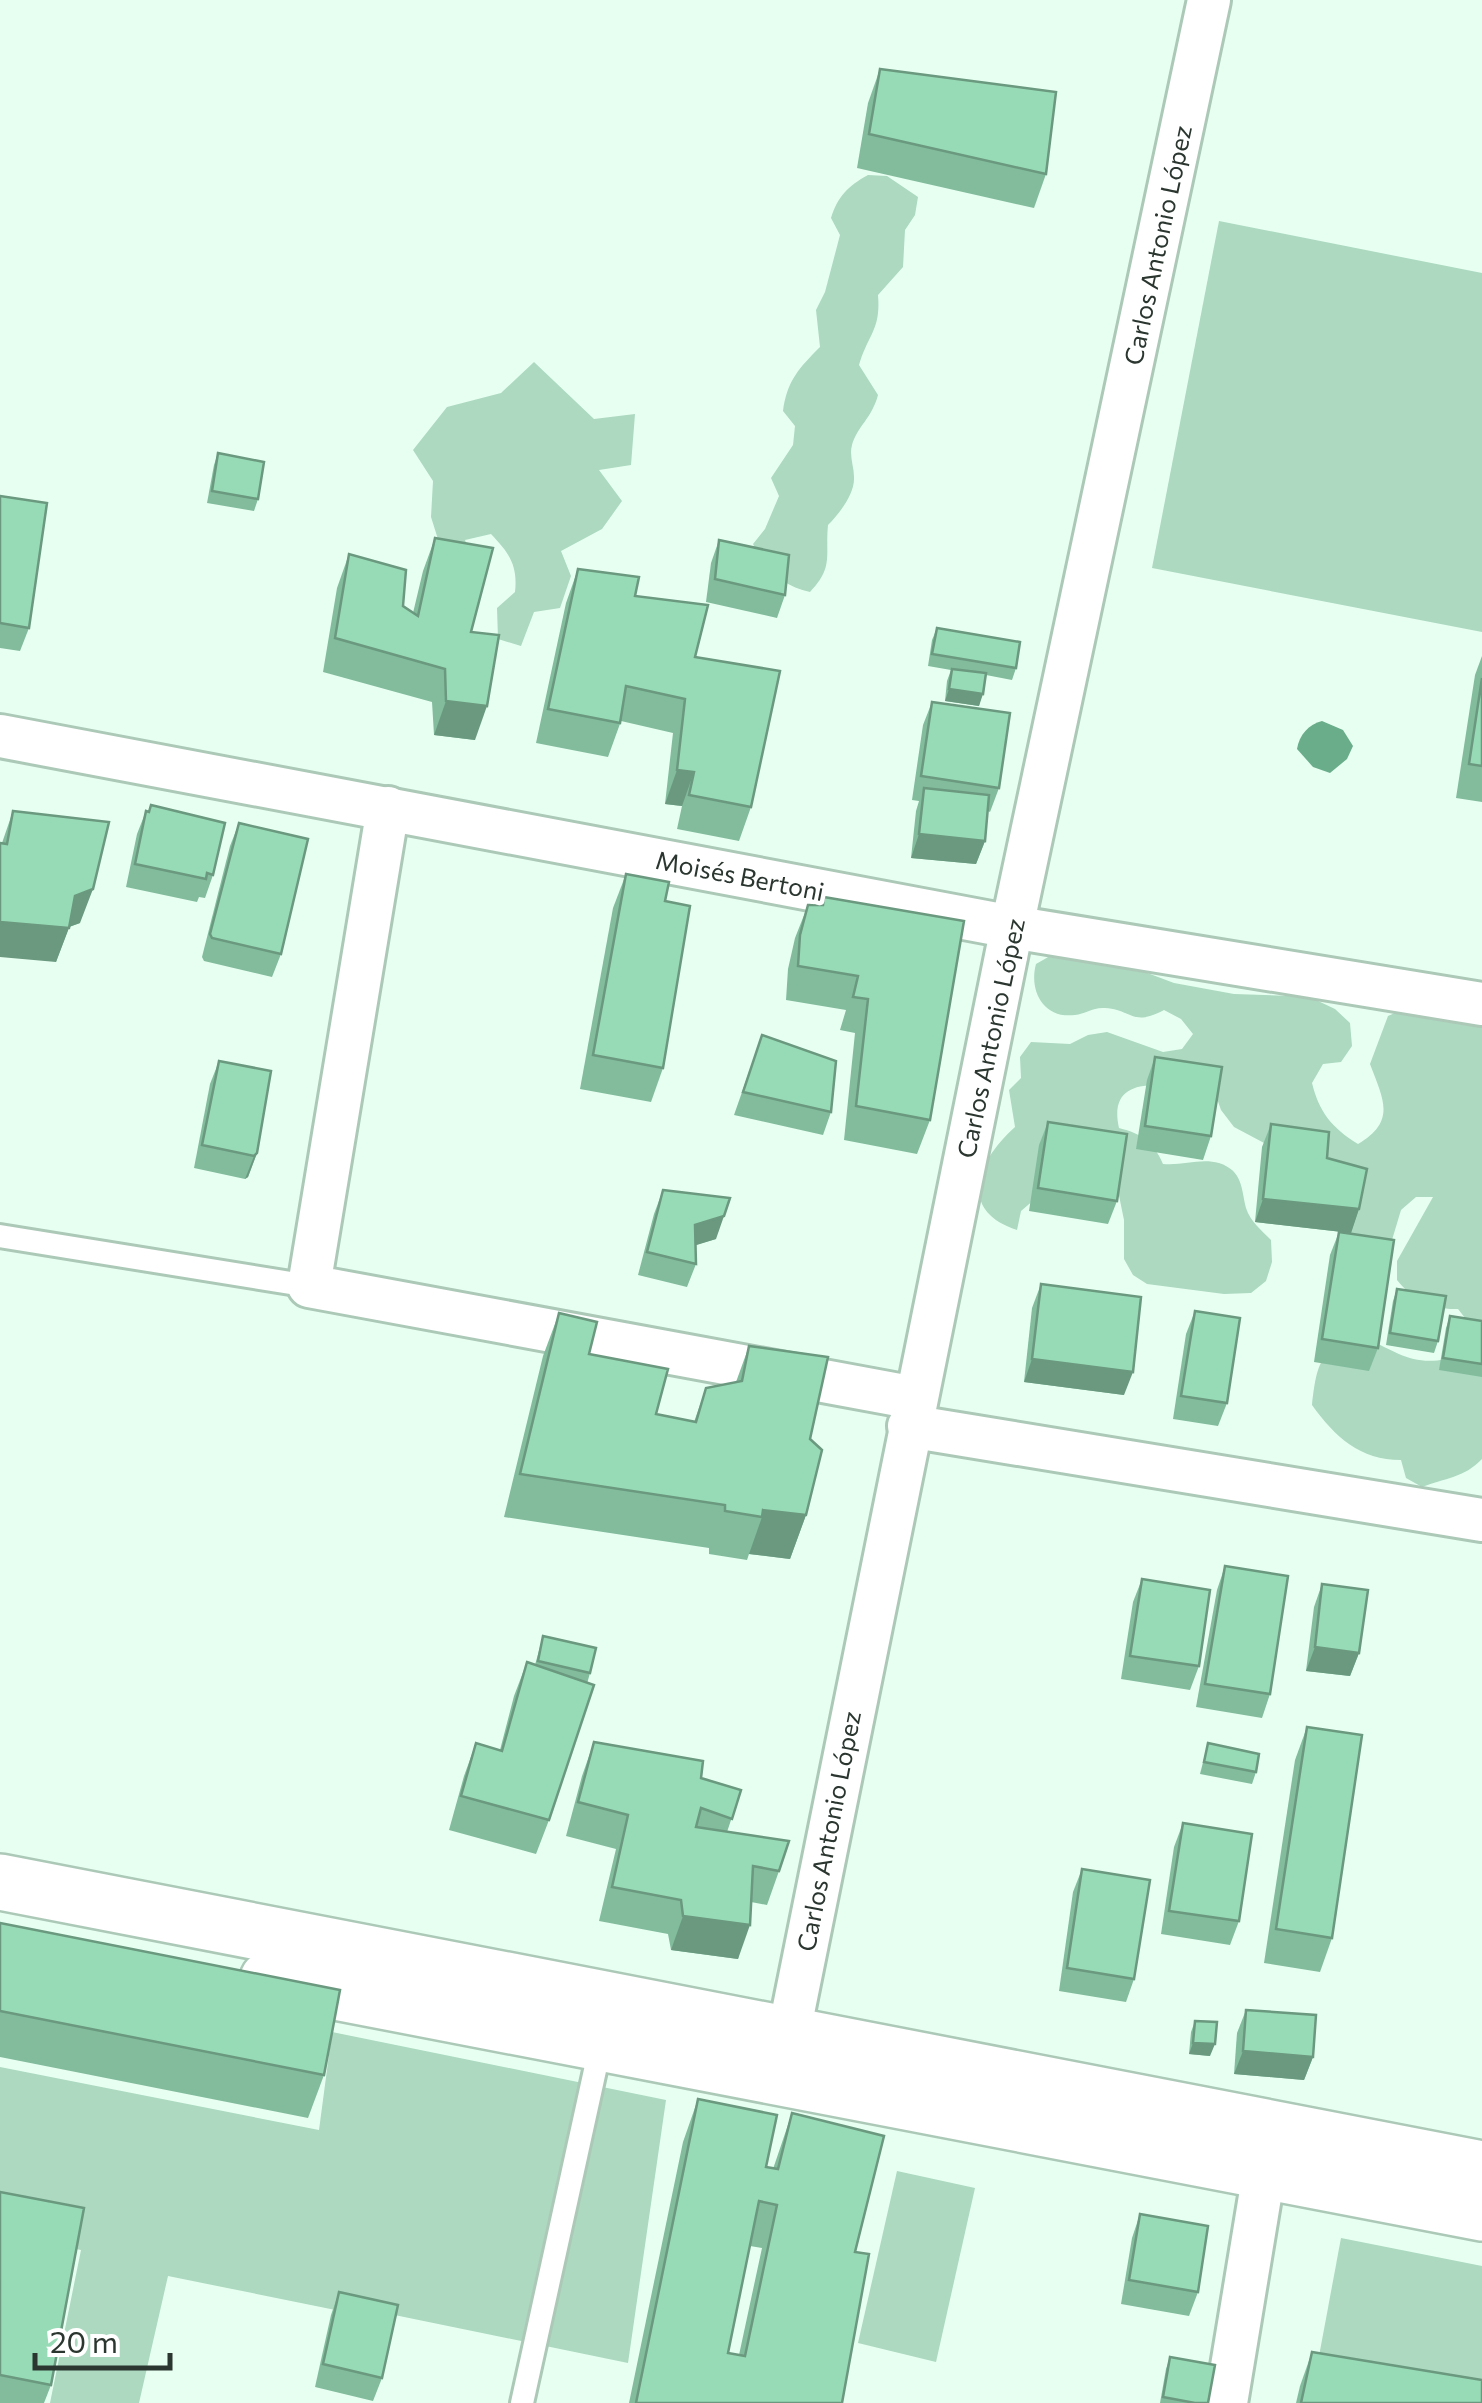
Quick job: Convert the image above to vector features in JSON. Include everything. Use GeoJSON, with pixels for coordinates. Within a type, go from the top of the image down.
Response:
{"type":"FeatureCollection","features":[{"type":"Feature","properties":{"kind":"main road"},"geometry":{"type":"LineString","coordinates":[[0,1882],[169,1937],[602,2043],[784,2056]]}},
{"type":"Feature","properties":{"kind":"main road"},"geometry":{"type":"LineString","coordinates":[[0,1927],[169,1937],[1267,2150],[1482,2213]]}},
{"type":"Feature","properties":{"kind":"main road"},"geometry":{"type":"LineString","coordinates":[[1267,2150],[1482,2169]]}},
{"type":"Feature","properties":{"kind":"street","name":"Carlos Antonio López"},"geometry":{"type":"LineString","coordinates":[[784,2056],[1012,927],[1210,0]]}},
{"type":"Feature","properties":{"kind":"street","name":"Moisés Bertoni"},"geometry":{"type":"LineString","coordinates":[[0,736],[1012,927],[1482,1004]]}},
{"type":"Feature","properties":{"kind":"street"},"geometry":{"type":"LineString","coordinates":[[388,808],[309,1286],[912,1412],[1482,1520]]}},
{"type":"Feature","properties":{"kind":"street"},"geometry":{"type":"LineString","coordinates":[[1226,2403],[1267,2150]]}},
{"type":"Feature","properties":{"kind":"lane"},"geometry":{"type":"LineString","coordinates":[[0,1236],[309,1286]]}},
{"type":"Feature","properties":{"kind":"lane"},"geometry":{"type":"LineString","coordinates":[[522,2403],[602,2043]]}},
{"type":"Feature","properties":{"kind":"shaded area"},"geometry":{"type":"Polygon","coordinates":[[[868,175],[887,176],[918,197],[915,215],[905,230],[903,267],[878,295],[876,324],[859,365],[878,395],[852,445],[852,490],[828,525],[827,561],[823,575],[810,592],[791,586],[776,575],[753,544],[765,529],[779,496],[771,478],[793,445],[795,426],[783,411],[788,391],[800,369],[820,347],[816,310],[825,292],[840,235],[831,218],[845,192],[868,175]]]}},
{"type":"Feature","properties":{"kind":"shaded area"},"geometry":{"type":"Polygon","coordinates":[[[1219,221],[1482,273],[1482,632],[1152,568],[1219,221]]]}},
{"type":"Feature","properties":{"kind":"shaded area"},"geometry":{"type":"Polygon","coordinates":[[[534,362],[594,419],[635,414],[631,465],[599,470],[622,501],[602,529],[561,551],[571,576],[560,608],[534,612],[521,646],[498,639],[497,608],[515,592],[511,560],[491,534],[465,540],[475,566],[442,552],[431,517],[433,481],[413,450],[447,407],[501,393],[534,362]]]}},
{"type":"Feature","properties":{"kind":"shaded area"},"geometry":{"type":"Polygon","coordinates":[[[1322,721],[1343,730],[1353,746],[1347,759],[1330,773],[1313,767],[1297,749],[1305,731],[1322,721]]]}},
{"type":"Feature","properties":{"kind":"shaded area"},"geometry":{"type":"Polygon","coordinates":[[[1057,952],[1118,962],[1174,983],[1234,994],[1292,996],[1316,1000],[1335,1009],[1350,1023],[1352,1046],[1341,1062],[1323,1064],[1312,1083],[1328,1118],[1358,1144],[1378,1127],[1382,1118],[1382,1099],[1370,1064],[1388,1016],[1406,1008],[1482,1016],[1482,1459],[1475,1465],[1422,1487],[1406,1478],[1401,1460],[1361,1451],[1330,1427],[1312,1405],[1320,1365],[1340,1347],[1368,1339],[1415,1359],[1446,1359],[1469,1323],[1458,1309],[1424,1302],[1397,1280],[1397,1261],[1433,1197],[1416,1197],[1401,1210],[1389,1250],[1349,1247],[1346,1229],[1266,1144],[1234,1127],[1221,1110],[1215,1093],[1148,1085],[1133,1088],[1123,1096],[1118,1108],[1119,1128],[1146,1140],[1163,1164],[1219,1163],[1237,1175],[1248,1213],[1271,1240],[1272,1262],[1266,1281],[1251,1293],[1224,1294],[1147,1284],[1133,1275],[1124,1259],[1124,1220],[1116,1181],[1035,1199],[1021,1211],[1017,1230],[986,1210],[979,1183],[991,1154],[1015,1127],[1009,1090],[1021,1078],[1020,1057],[1031,1042],[1070,1044],[1088,1035],[1107,1032],[1163,1052],[1182,1049],[1193,1034],[1181,1019],[1164,1010],[1145,1017],[1105,1008],[1075,1015],[1054,1012],[1040,1000],[1034,974],[1036,964],[1057,952]]]}},
{"type":"Feature","properties":{"kind":"shaded area"},"geometry":{"type":"Polygon","coordinates":[[[332,2032],[666,2100],[628,2363],[375,2311],[370,2317],[168,2276],[139,2403],[50,2403],[81,2250],[0,2233],[0,2067],[319,2130],[332,2032]]]}},
{"type":"Feature","properties":{"kind":"shaded area"},"geometry":{"type":"Polygon","coordinates":[[[897,2171],[975,2188],[936,2362],[858,2343],[897,2171]]]}},
{"type":"Feature","properties":{"kind":"shaded area"},"geometry":{"type":"Polygon","coordinates":[[[1341,2238],[1482,2266],[1482,2403],[1317,2367],[1341,2238]]]}},
{"type":"Feature","properties":{"kind":"building"},"geometry":{"type":"Polygon","coordinates":[[[880,69],[1056,92],[1046,174],[869,134],[880,69]]]}},
{"type":"Feature","properties":{"kind":"building"},"geometry":{"type":"Polygon","coordinates":[[[218,453],[264,462],[258,499],[212,491],[218,453]]]}},
{"type":"Feature","properties":{"kind":"building"},"geometry":{"type":"Polygon","coordinates":[[[0,496],[47,503],[29,628],[0,623],[0,496]]]}},
{"type":"Feature","properties":{"kind":"building"},"geometry":{"type":"Polygon","coordinates":[[[435,538],[493,548],[471,632],[499,635],[487,706],[446,701],[445,669],[335,638],[349,554],[406,570],[403,606],[418,616],[435,538]]]}},
{"type":"Feature","properties":{"kind":"building"},"geometry":{"type":"Polygon","coordinates":[[[719,540],[789,555],[785,595],[715,579],[719,540]]]}},
{"type":"Feature","properties":{"kind":"building"},"geometry":{"type":"Polygon","coordinates":[[[578,569],[639,577],[635,596],[708,605],[695,657],[780,671],[751,807],[689,795],[694,772],[677,770],[685,699],[626,686],[620,723],[548,709],[578,569]]]}},
{"type":"Feature","properties":{"kind":"building"},"geometry":{"type":"Polygon","coordinates":[[[937,628],[1020,642],[1016,668],[932,654],[937,628]]]}},
{"type":"Feature","properties":{"kind":"building"},"geometry":{"type":"Polygon","coordinates":[[[952,669],[986,673],[983,694],[949,689],[952,669]]]}},
{"type":"Feature","properties":{"kind":"building"},"geometry":{"type":"Polygon","coordinates":[[[1482,678],[1482,766],[1469,764],[1482,678]]]}},
{"type":"Feature","properties":{"kind":"building"},"geometry":{"type":"Polygon","coordinates":[[[932,702],[1010,713],[999,788],[921,776],[932,702]]]}},
{"type":"Feature","properties":{"kind":"building"},"geometry":{"type":"Polygon","coordinates":[[[924,788],[989,795],[985,841],[919,834],[924,788]]]}},
{"type":"Feature","properties":{"kind":"building"},"geometry":{"type":"Polygon","coordinates":[[[151,805],[225,823],[213,875],[207,873],[206,879],[135,864],[146,811],[151,805]]]}},
{"type":"Feature","properties":{"kind":"building"},"geometry":{"type":"Polygon","coordinates":[[[13,811],[109,822],[93,889],[75,896],[69,928],[0,922],[0,843],[7,844],[13,811]]]}},
{"type":"Feature","properties":{"kind":"building"},"geometry":{"type":"Polygon","coordinates":[[[239,823],[308,839],[281,954],[212,938],[210,934],[239,823]]]}},
{"type":"Feature","properties":{"kind":"building"},"geometry":{"type":"Polygon","coordinates":[[[626,874],[669,882],[665,901],[690,906],[663,1068],[593,1055],[626,874]]]}},
{"type":"Feature","properties":{"kind":"building"},"geometry":{"type":"Polygon","coordinates":[[[824,897],[964,921],[930,1120],[856,1106],[868,999],[853,997],[858,976],[798,966],[800,935],[808,905],[823,905],[824,897]]]}},
{"type":"Feature","properties":{"kind":"building"},"geometry":{"type":"Polygon","coordinates":[[[762,1035],[836,1061],[831,1112],[743,1092],[762,1035]]]}},
{"type":"Feature","properties":{"kind":"building"},"geometry":{"type":"Polygon","coordinates":[[[1155,1057],[1222,1067],[1211,1136],[1145,1126],[1155,1057]]]}},
{"type":"Feature","properties":{"kind":"building"},"geometry":{"type":"Polygon","coordinates":[[[219,1061],[271,1071],[254,1156],[202,1145],[219,1061]]]}},
{"type":"Feature","properties":{"kind":"building"},"geometry":{"type":"Polygon","coordinates":[[[1048,1122],[1127,1134],[1117,1201],[1038,1188],[1048,1122]]]}},
{"type":"Feature","properties":{"kind":"building"},"geometry":{"type":"Polygon","coordinates":[[[1271,1124],[1329,1132],[1327,1158],[1367,1169],[1359,1209],[1263,1199],[1271,1124]]]}},
{"type":"Feature","properties":{"kind":"building"},"geometry":{"type":"Polygon","coordinates":[[[663,1190],[730,1198],[724,1216],[695,1225],[696,1264],[647,1252],[663,1190]]]}},
{"type":"Feature","properties":{"kind":"building"},"geometry":{"type":"Polygon","coordinates":[[[1339,1232],[1394,1240],[1378,1348],[1322,1339],[1339,1232]]]}},
{"type":"Feature","properties":{"kind":"building"},"geometry":{"type":"Polygon","coordinates":[[[1041,1284],[1141,1297],[1133,1372],[1032,1359],[1041,1284]]]}},
{"type":"Feature","properties":{"kind":"building"},"geometry":{"type":"Polygon","coordinates":[[[1397,1289],[1446,1296],[1438,1341],[1390,1333],[1397,1289]]]}},
{"type":"Feature","properties":{"kind":"building"},"geometry":{"type":"Polygon","coordinates":[[[1195,1311],[1240,1318],[1227,1403],[1181,1396],[1195,1311]]]}},
{"type":"Feature","properties":{"kind":"building"},"geometry":{"type":"Polygon","coordinates":[[[559,1313],[597,1322],[589,1354],[668,1369],[656,1414],[696,1422],[706,1388],[742,1381],[749,1346],[828,1357],[810,1439],[822,1450],[806,1515],[763,1510],[762,1517],[725,1511],[725,1505],[520,1474],[559,1313]]]}},
{"type":"Feature","properties":{"kind":"building"},"geometry":{"type":"Polygon","coordinates":[[[1450,1316],[1482,1321],[1482,1364],[1443,1358],[1450,1316]]]}},
{"type":"Feature","properties":{"kind":"building"},"geometry":{"type":"Polygon","coordinates":[[[1225,1566],[1288,1576],[1270,1694],[1205,1684],[1225,1566]]]}},
{"type":"Feature","properties":{"kind":"building"},"geometry":{"type":"Polygon","coordinates":[[[1142,1579],[1210,1590],[1199,1666],[1130,1656],[1142,1579]]]}},
{"type":"Feature","properties":{"kind":"building"},"geometry":{"type":"Polygon","coordinates":[[[1322,1584],[1368,1590],[1359,1653],[1315,1647],[1322,1584]]]}},
{"type":"Feature","properties":{"kind":"building"},"geometry":{"type":"Polygon","coordinates":[[[543,1636],[596,1648],[590,1673],[538,1661],[543,1636]]]}},
{"type":"Feature","properties":{"kind":"building"},"geometry":{"type":"Polygon","coordinates":[[[527,1662],[594,1685],[549,1820],[461,1796],[476,1743],[502,1751],[527,1662]]]}},
{"type":"Feature","properties":{"kind":"building"},"geometry":{"type":"Polygon","coordinates":[[[1307,1727],[1362,1735],[1332,1938],[1276,1929],[1307,1727]]]}},
{"type":"Feature","properties":{"kind":"building"},"geometry":{"type":"Polygon","coordinates":[[[594,1742],[703,1761],[701,1778],[741,1790],[732,1819],[701,1808],[696,1827],[789,1841],[779,1871],[753,1866],[750,1925],[683,1916],[681,1900],[612,1887],[628,1815],[578,1802],[594,1742]]]}},
{"type":"Feature","properties":{"kind":"building"},"geometry":{"type":"Polygon","coordinates":[[[1208,1743],[1259,1754],[1256,1772],[1204,1762],[1208,1743]]]}},
{"type":"Feature","properties":{"kind":"building"},"geometry":{"type":"Polygon","coordinates":[[[1183,1823],[1252,1834],[1239,1921],[1169,1911],[1183,1823]]]}},
{"type":"Feature","properties":{"kind":"building"},"geometry":{"type":"Polygon","coordinates":[[[1082,1869],[1150,1880],[1134,1979],[1067,1968],[1082,1869]]]}},
{"type":"Feature","properties":{"kind":"building"},"geometry":{"type":"Polygon","coordinates":[[[0,1923],[340,1990],[324,2075],[0,2011],[0,1923]]]}},
{"type":"Feature","properties":{"kind":"building"},"geometry":{"type":"Polygon","coordinates":[[[1246,2010],[1316,2015],[1313,2057],[1243,2051],[1246,2010]]]}},
{"type":"Feature","properties":{"kind":"building"},"geometry":{"type":"Polygon","coordinates":[[[1195,2021],[1217,2022],[1215,2044],[1193,2043],[1195,2021]]]}},
{"type":"Feature","properties":{"kind":"building"},"geometry":{"type":"Polygon","coordinates":[[[698,2099],[777,2115],[766,2167],[778,2169],[792,2113],[884,2136],[855,2252],[869,2254],[842,2403],[636,2403],[698,2099]],[[759,2201],[728,2353],[745,2356],[777,2205],[759,2201]]]}},
{"type":"Feature","properties":{"kind":"building"},"geometry":{"type":"Polygon","coordinates":[[[0,2192],[84,2208],[51,2385],[0,2375],[0,2192]]]}},
{"type":"Feature","properties":{"kind":"building"},"geometry":{"type":"Polygon","coordinates":[[[1140,2214],[1208,2226],[1198,2292],[1129,2280],[1140,2214]]]}},
{"type":"Feature","properties":{"kind":"building"},"geometry":{"type":"Polygon","coordinates":[[[339,2292],[398,2305],[382,2378],[323,2364],[339,2292]]]}},
{"type":"Feature","properties":{"kind":"building"},"geometry":{"type":"Polygon","coordinates":[[[1312,2352],[1482,2380],[1482,2403],[1301,2403],[1312,2352]]]}},
{"type":"Feature","properties":{"kind":"building"},"geometry":{"type":"Polygon","coordinates":[[[1170,2357],[1215,2365],[1208,2403],[1163,2397],[1170,2357]]]}}]}
